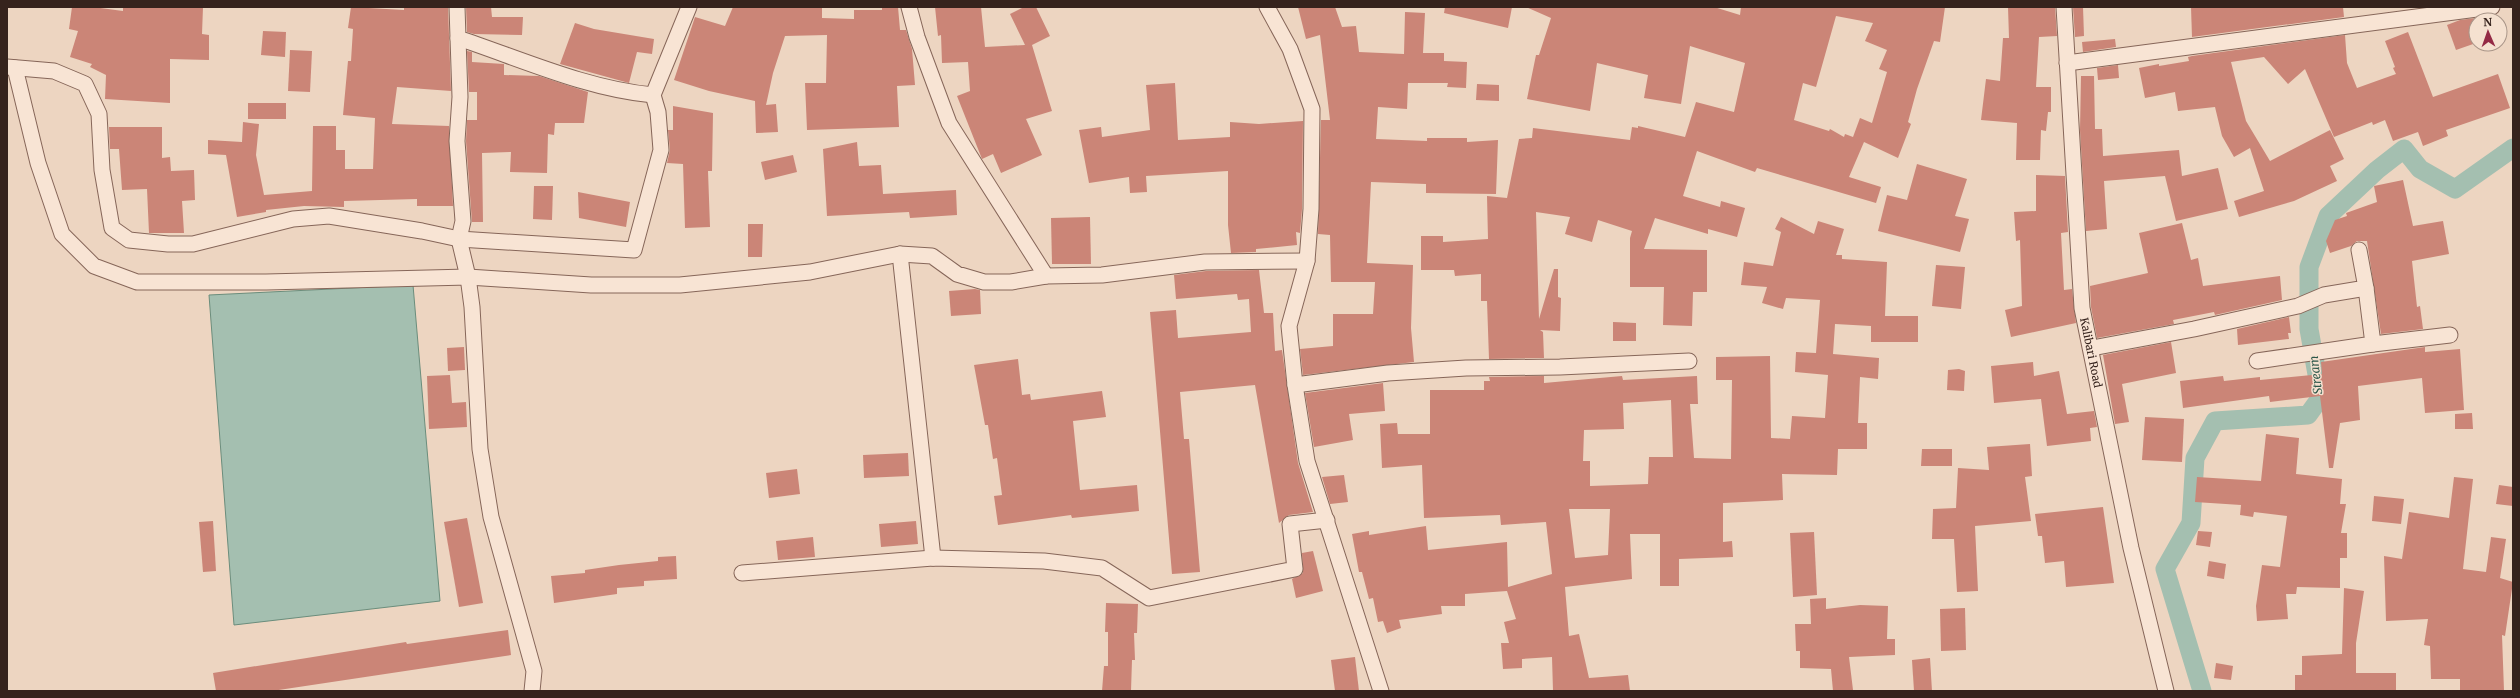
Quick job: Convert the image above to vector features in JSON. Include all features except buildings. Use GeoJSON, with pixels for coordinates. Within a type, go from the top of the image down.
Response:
{"type":"FeatureCollection","features":[{"type":"Feature","properties":{"kind":"street"},"geometry":{"type":"LineString","coordinates":[[457,7],[460,97],[457,141],[463,221],[459,239],[468,277],[480,449],[491,517],[534,671],[532,691]]}},
{"type":"Feature","properties":{"kind":"street"},"geometry":{"type":"LineString","coordinates":[[689,7],[653,95],[658,112],[661,150],[634,250],[459,239],[422,230],[330,216],[293,219],[193,244],[168,244],[129,240],[112,228],[102,170],[99,114],[93,96],[85,84],[54,71],[11,67],[38,163],[62,234],[94,266],[137,282],[266,282],[468,277],[591,285],[716,283],[810,272],[900,254],[932,256],[957,274],[984,282],[1011,282],[1046,276],[1102,275],[1205,262],[1307,260]]}},
{"type":"Feature","properties":{"kind":"street"},"geometry":{"type":"LineString","coordinates":[[909,7],[917,37],[949,123],[1046,276]]}},
{"type":"Feature","properties":{"kind":"street"},"geometry":{"type":"LineString","coordinates":[[1267,7],[1290,49],[1312,109],[1311,209],[1307,260],[1289,326],[1295,385],[1307,461],[1381,691]]}},
{"type":"Feature","properties":{"kind":"street","name":"Kalibari Road"},"geometry":{"type":"LineString","coordinates":[[2064,7],[2082,308],[2092,348],[2131,548],[2166,691]]}},
{"type":"Feature","properties":{"kind":"street"},"geometry":{"type":"LineString","coordinates":[[2067,63],[2492,7]]}},
{"type":"Feature","properties":{"kind":"street"},"geometry":{"type":"LineString","coordinates":[[458,38],[591,84],[621,92],[653,95]]}},
{"type":"Feature","properties":{"kind":"street"},"geometry":{"type":"LineString","coordinates":[[2359,250],[2366,288],[2373,344]]}},
{"type":"Feature","properties":{"kind":"street"},"geometry":{"type":"LineString","coordinates":[[900,254],[933,558]]}},
{"type":"Feature","properties":{"kind":"street"},"geometry":{"type":"LineString","coordinates":[[2092,348],[2298,306],[2324,295],[2366,288]]}},
{"type":"Feature","properties":{"kind":"street"},"geometry":{"type":"LineString","coordinates":[[2257,361],[2373,344],[2450,335]]}},
{"type":"Feature","properties":{"kind":"street"},"geometry":{"type":"LineString","coordinates":[[1295,385],[1388,373],[1466,368],[1560,367],[1689,361]]}},
{"type":"Feature","properties":{"kind":"street"},"geometry":{"type":"LineString","coordinates":[[742,573],[933,558],[1044,561],[1102,568],[1149,598],[1295,569],[1290,524],[1327,520]]}},
{"type":"Feature","properties":{"kind":"shaded area"},"geometry":{"type":"Polygon","coordinates":[[[413,285],[440,601],[234,625],[209,295],[413,285]]]}},
{"type":"Feature","properties":{"kind":"waterway","name":"Stream"},"geometry":{"type":"LineString","coordinates":[[2202,691],[2165,569],[2191,523],[2195,458],[2215,421],[2308,415],[2321,397],[2309,329],[2309,267],[2328,216],[2377,170],[2404,149],[2420,169],[2455,189],[2513,148]]}}]}
